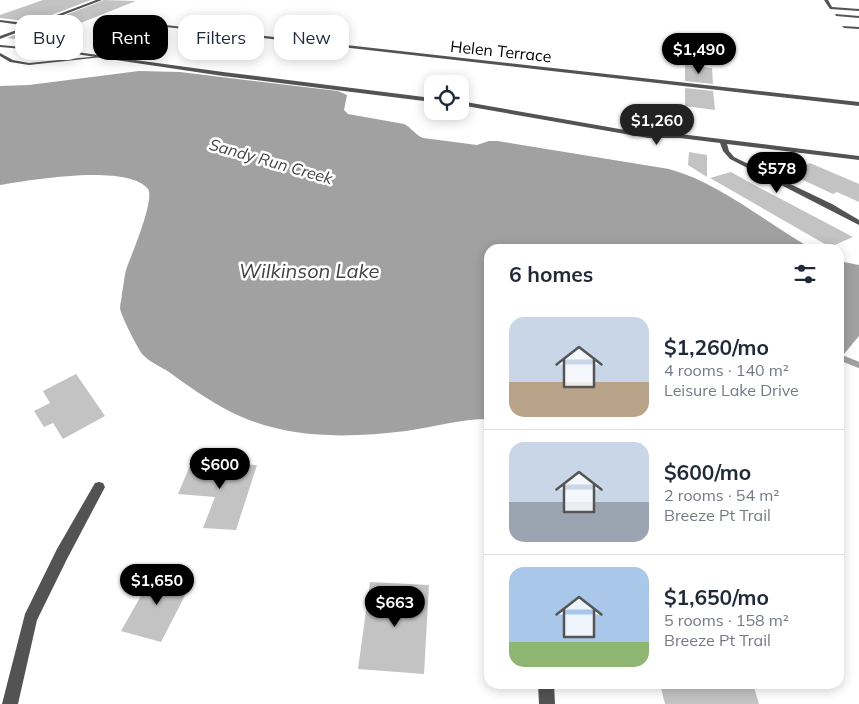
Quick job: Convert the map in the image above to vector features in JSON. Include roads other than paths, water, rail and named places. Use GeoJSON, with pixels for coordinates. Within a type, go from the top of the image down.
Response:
{"type":"FeatureCollection","features":[{"type":"Feature","properties":{"kind":"street"},"geometry":{"type":"LineString","coordinates":[[61,15],[100,0]]}},
{"type":"Feature","properties":{"kind":"street"},"geometry":{"type":"LineString","coordinates":[[826,0],[830,8],[859,10]]}},
{"type":"Feature","properties":{"kind":"street"},"geometry":{"type":"LineString","coordinates":[[847,5],[850,9]]}},
{"type":"Feature","properties":{"kind":"street"},"geometry":{"type":"LineString","coordinates":[[836,15],[857,17],[859,22]]}},
{"type":"Feature","properties":{"kind":"street"},"geometry":{"type":"LineString","coordinates":[[0,21],[15,23]]}},
{"type":"Feature","properties":{"kind":"street","name":"Helen Terrace"},"geometry":{"type":"LineString","coordinates":[[168,25],[859,104]]}},
{"type":"Feature","properties":{"kind":"street"},"geometry":{"type":"LineString","coordinates":[[844,27],[859,28]]}},
{"type":"Feature","properties":{"kind":"street"},"geometry":{"type":"LineString","coordinates":[[0,38],[15,32]]}},
{"type":"Feature","properties":{"kind":"street"},"geometry":{"type":"LineString","coordinates":[[0,46],[93,55]]}},
{"type":"Feature","properties":{"kind":"street"},"geometry":{"type":"LineString","coordinates":[[0,54],[12,61],[30,64],[93,57]]}},
{"type":"Feature","properties":{"kind":"street"},"geometry":{"type":"LineString","coordinates":[[127,60],[424,99]]}},
{"type":"Feature","properties":{"kind":"street"},"geometry":{"type":"LineString","coordinates":[[469,105],[648,136],[680,136],[859,158]]}},
{"type":"Feature","properties":{"kind":"street"},"geometry":{"type":"LineString","coordinates":[[723,141],[726,151],[732,158],[859,223]]}},
{"type":"Feature","properties":{"kind":"street"},"geometry":{"type":"LineString","coordinates":[[10,704],[30,619],[62,554],[99,487]]}},
{"type":"Feature","properties":{"kind":"street"},"geometry":{"type":"LineString","coordinates":[[546,689],[547,704]]}},
{"type":"Feature","properties":{"kind":"water","name":"Wilkinson Lake"},"geometry":{"type":"Polygon","coordinates":[[[139,71],[180,72],[338,91],[347,95],[344,110],[348,114],[404,124],[423,138],[477,145],[489,141],[498,141],[669,169],[688,175],[725,194],[804,244],[484,244],[484,419],[406,431],[361,435],[294,432],[250,420],[229,411],[146,358],[141,352],[123,317],[120,306],[126,270],[146,215],[148,189],[137,181],[100,175],[54,177],[0,185],[0,86],[29,85],[139,71]]]}},
{"type":"Feature","properties":{"kind":"water"},"geometry":{"type":"Polygon","coordinates":[[[844,262],[859,265],[859,336],[844,354],[844,262]]]}},
{"type":"Feature","properties":{"kind":"waterway","name":"Sandy Run Creek"},"geometry":{"type":"LineString","coordinates":[[844,359],[859,365]]}}]}
